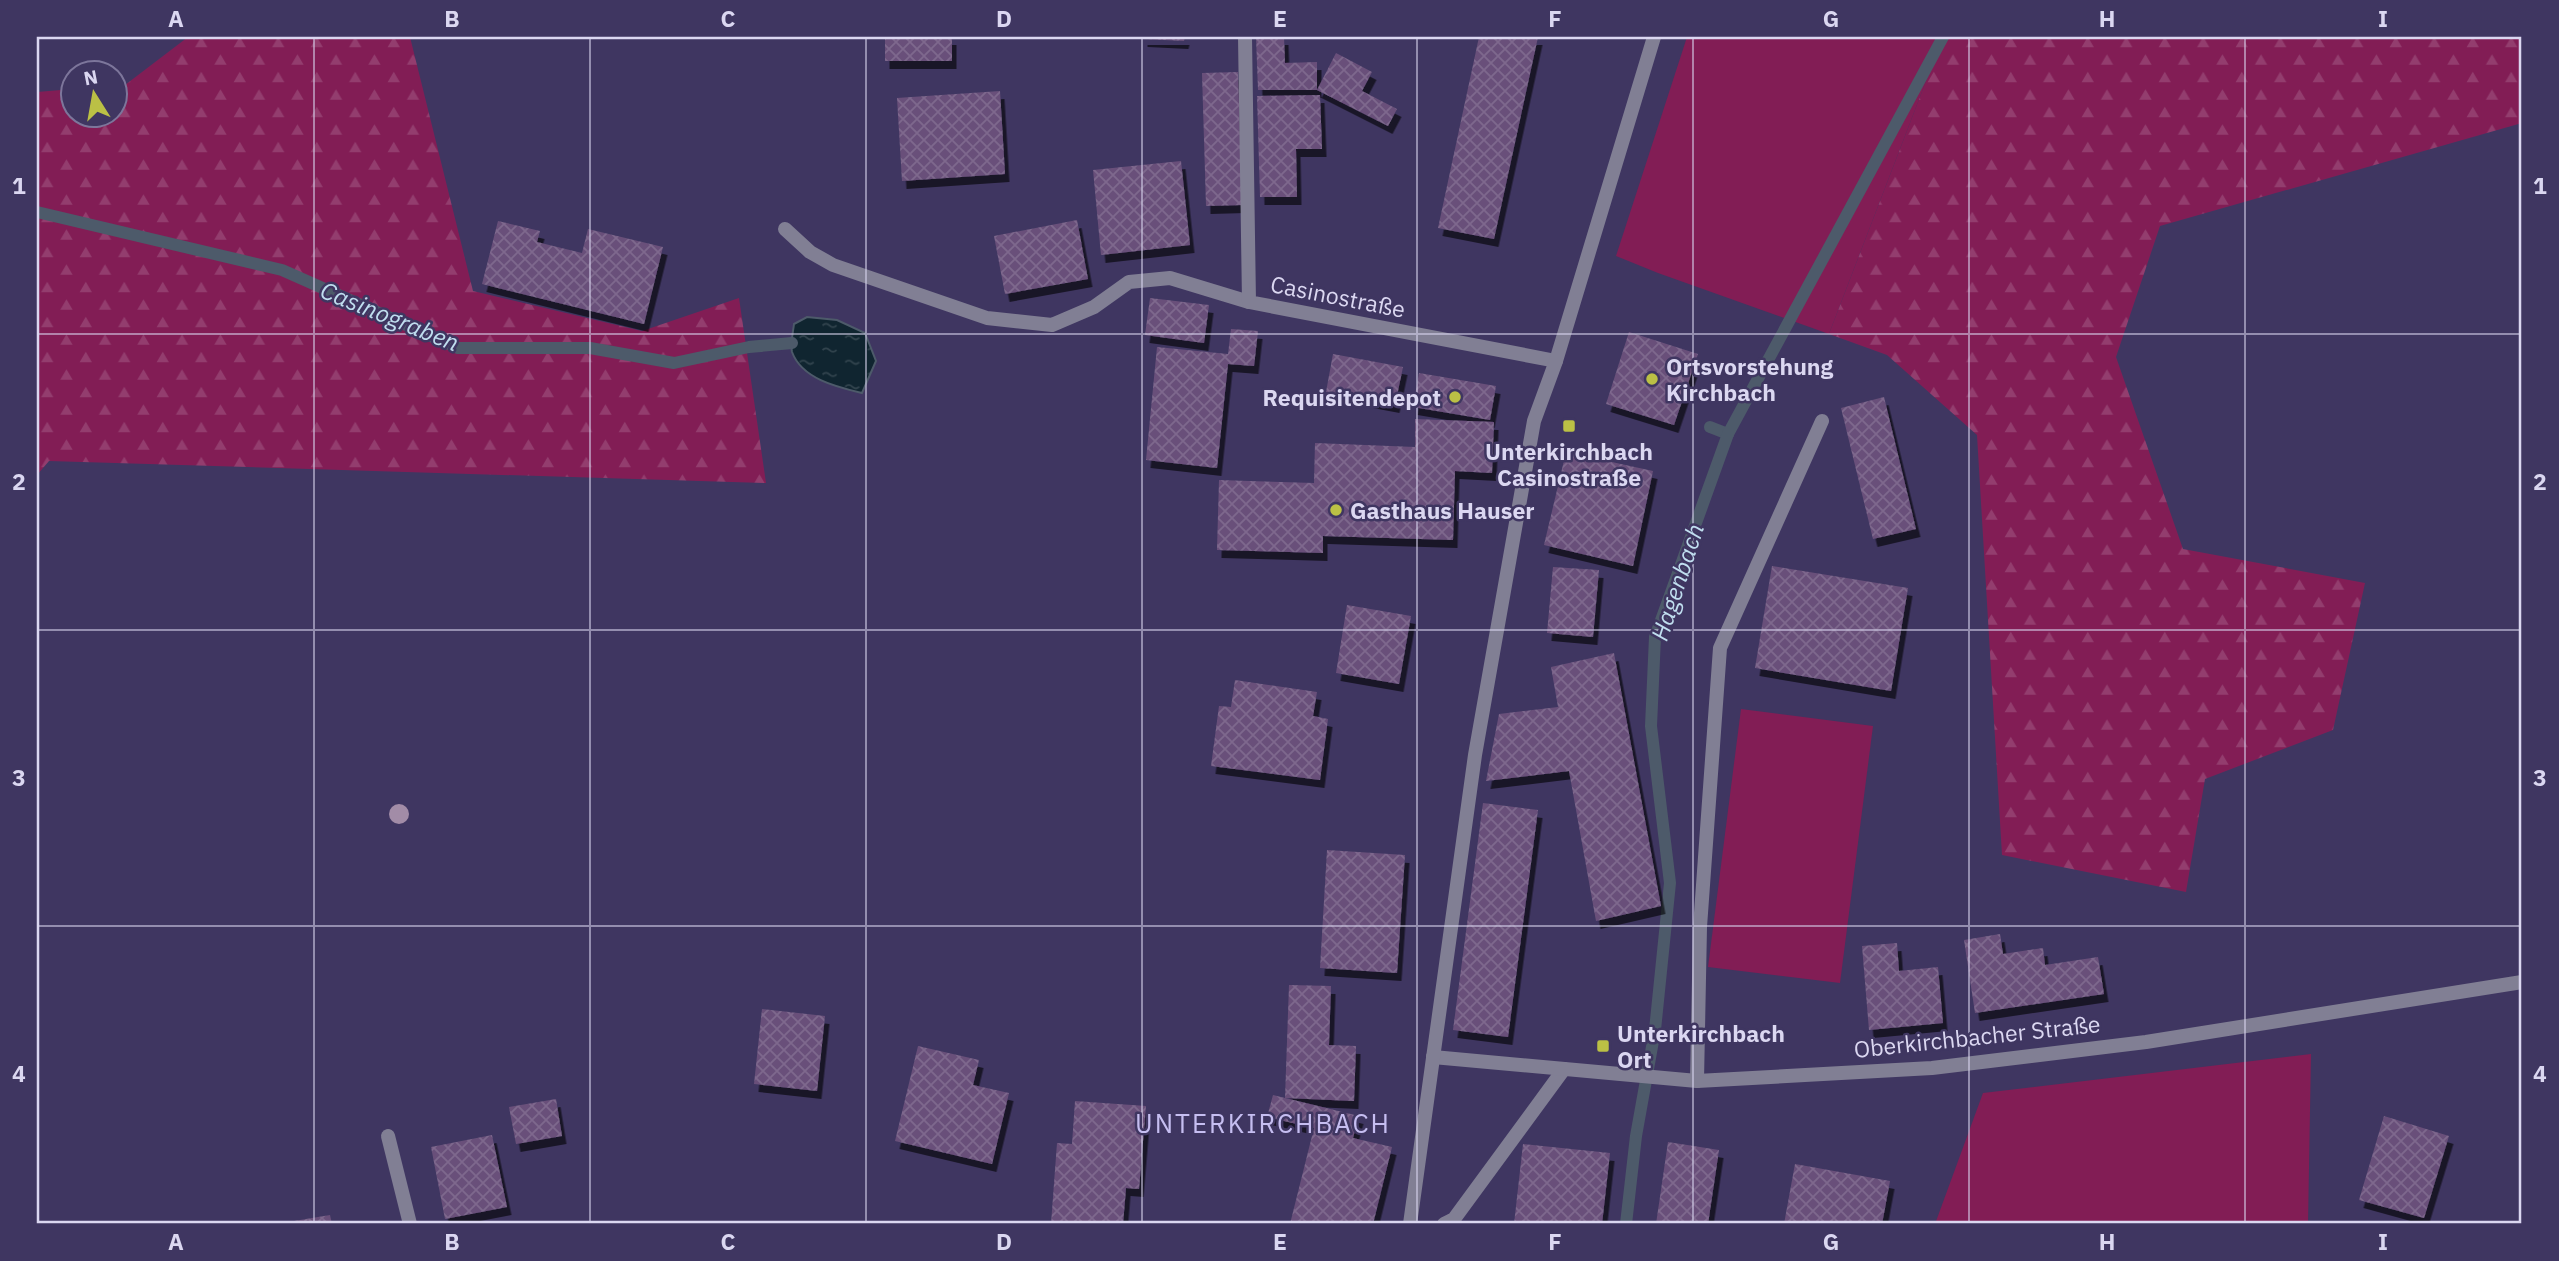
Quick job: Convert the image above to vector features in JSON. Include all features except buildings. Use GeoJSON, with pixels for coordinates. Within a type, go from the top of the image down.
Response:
{"type":"FeatureCollection","features":[{"type":"Feature","properties":{"kind":"street","name":"Casinostraße"},"geometry":{"type":"LineString","coordinates":[[1245,37],[1249,302],[1556,361]]}},
{"type":"Feature","properties":{"kind":"street"},"geometry":{"type":"LineString","coordinates":[[1410,1224],[1475,755],[1534,421],[1556,361],[1654,37]]}},
{"type":"Feature","properties":{"kind":"street"},"geometry":{"type":"LineString","coordinates":[[785,229],[810,252],[833,265],[987,318],[1052,325],[1094,307],[1129,282],[1170,278],[1249,302]]}},
{"type":"Feature","properties":{"kind":"street"},"geometry":{"type":"LineString","coordinates":[[1697,1081],[1700,927],[1720,648],[1822,421]]}},
{"type":"Feature","properties":{"kind":"street","name":"Oberkirchbacher Straße"},"geometry":{"type":"LineString","coordinates":[[1433,1057],[1697,1081],[1959,1065],[2159,1040],[2522,982]]}},
{"type":"Feature","properties":{"kind":"street"},"geometry":{"type":"LineString","coordinates":[[1444,1224],[1454,1219],[1564,1069]]}},
{"type":"Feature","properties":{"kind":"street"},"geometry":{"type":"LineString","coordinates":[[388,1136],[410,1224]]}},
{"type":"Feature","properties":{"kind":"green space"},"geometry":{"type":"Polygon","coordinates":[[[188,37],[410,37],[473,291],[642,331],[739,298],[766,483],[49,461],[37,475],[37,92],[60,90],[60,130],[130,130],[130,81],[188,37]]]}},
{"type":"Feature","properties":{"kind":"green space"},"geometry":{"type":"Polygon","coordinates":[[[1687,37],[1943,37],[1829,334],[1616,256],[1687,37]]]}},
{"type":"Feature","properties":{"kind":"green space"},"geometry":{"type":"Polygon","coordinates":[[[1943,37],[2522,37],[2522,123],[2160,226],[2116,357],[2183,549],[2365,583],[2333,730],[2205,779],[2186,892],[2002,855],[1977,435],[1887,355],[1829,334],[1943,37]]]}},
{"type":"Feature","properties":{"kind":"green space"},"geometry":{"type":"Polygon","coordinates":[[[1741,709],[1873,726],[1840,983],[1708,967],[1741,709]]]}},
{"type":"Feature","properties":{"kind":"green space"},"geometry":{"type":"Polygon","coordinates":[[[2311,1054],[2308,1224],[1935,1224],[1983,1093],[2311,1054]]]}},
{"type":"Feature","properties":{"kind":"water"},"geometry":{"type":"Polygon","coordinates":[[[807,317],[837,320],[865,333],[876,361],[862,393],[821,380],[797,361],[791,349],[794,324],[807,317]]]}},
{"type":"Feature","properties":{"kind":"waterway","name":"Hagenbach"},"geometry":{"type":"LineString","coordinates":[[1626,1224],[1636,1136],[1655,1030],[1670,883],[1651,726],[1655,637],[1728,434],[1943,37]]}},
{"type":"Feature","properties":{"kind":"waterway","name":"Casinograben"},"geometry":{"type":"LineString","coordinates":[[37,212],[282,270],[458,348],[590,348],[674,363],[749,347],[792,343]]}},
{"type":"Feature","properties":{"kind":"waterway"},"geometry":{"type":"LineString","coordinates":[[1710,427],[1728,434]]}},
{"type":"Feature","properties":{"kind":"place","name":"Ortsvorstehung Kirchbach"},"geometry":{"type":"Point","coordinates":[1652,379]}},
{"type":"Feature","properties":{"kind":"place","name":"Requisitendepot"},"geometry":{"type":"Point","coordinates":[1455,397]}},
{"type":"Feature","properties":{"kind":"place","name":"Unterkirchbach Casinostraße"},"geometry":{"type":"Point","coordinates":[1569,426]}},
{"type":"Feature","properties":{"kind":"place","name":"Gasthaus Hauser"},"geometry":{"type":"Point","coordinates":[1336,510]}},
{"type":"Feature","properties":{"kind":"place","name":"Unterkirchbach Ort"},"geometry":{"type":"Point","coordinates":[1603,1046]}},
{"type":"Feature","properties":{"kind":"district","name":"UNTERKIRCHBACH"},"geometry":{"type":"Point","coordinates":[1263,1123]}}]}
